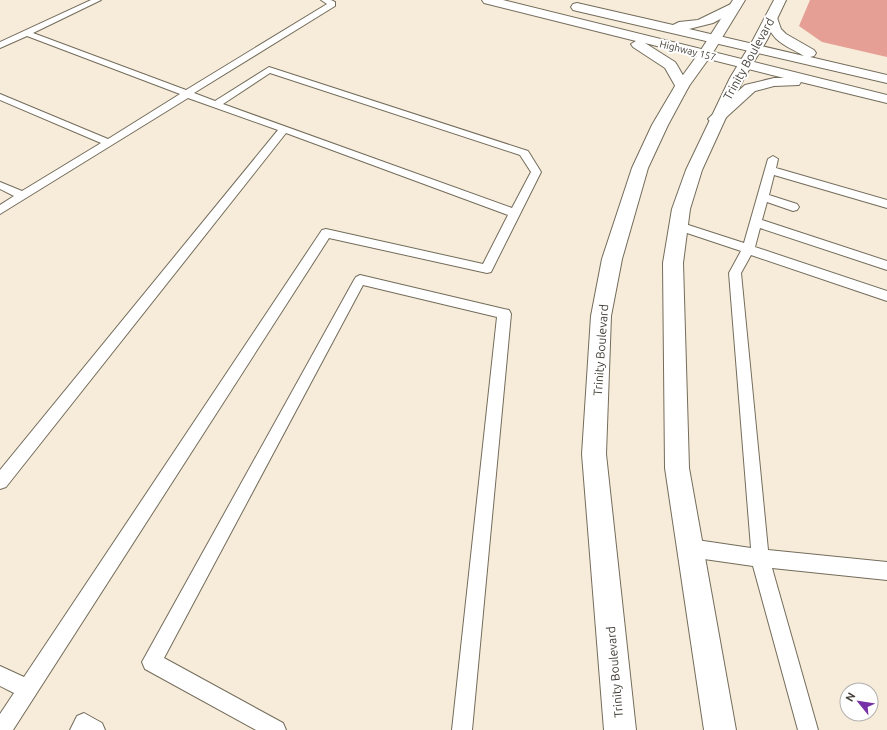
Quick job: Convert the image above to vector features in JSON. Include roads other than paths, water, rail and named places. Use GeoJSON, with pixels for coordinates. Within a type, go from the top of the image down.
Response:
{"type":"FeatureCollection","features":[{"type":"Feature","properties":{"kind":"main road","name":"Highway 157"},"geometry":{"type":"LineString","coordinates":[[488,0],[619,33],[710,46],[751,56],[821,82],[887,99]]}},
{"type":"Feature","properties":{"kind":"main road","name":"Trinity Boulevard"},"geometry":{"type":"LineString","coordinates":[[720,730],[677,468],[673,263],[681,209],[694,170],[736,78],[751,56],[780,0]]}},
{"type":"Feature","properties":{"kind":"main road"},"geometry":{"type":"LineString","coordinates":[[655,26],[690,26],[712,20],[737,3]]}},
{"type":"Feature","properties":{"kind":"main road","name":"Trinity Boulevard"},"geometry":{"type":"LineString","coordinates":[[620,730],[594,454],[601,316],[612,259],[640,168],[660,125],[682,86],[710,46],[737,3]]}},
{"type":"Feature","properties":{"kind":"main road","name":"Highway 157"},"geometry":{"type":"LineString","coordinates":[[563,4],[655,26],[710,46],[751,56],[851,70],[887,80]]}},
{"type":"Feature","properties":{"kind":"main road"},"geometry":{"type":"LineString","coordinates":[[772,18],[775,30],[781,37],[801,50],[851,70]]}},
{"type":"Feature","properties":{"kind":"main road"},"geometry":{"type":"LineString","coordinates":[[619,33],[670,65],[682,86]]}},
{"type":"Feature","properties":{"kind":"main road"},"geometry":{"type":"LineString","coordinates":[[716,119],[750,88],[774,82],[821,82]]}},
{"type":"Feature","properties":{"kind":"lane"},"geometry":{"type":"LineString","coordinates":[[0,45],[97,0]]}},
{"type":"Feature","properties":{"kind":"lane"},"geometry":{"type":"LineString","coordinates":[[0,210],[332,4],[325,0]]}},
{"type":"Feature","properties":{"kind":"lane"},"geometry":{"type":"LineString","coordinates":[[27,33],[187,94],[516,214]]}},
{"type":"Feature","properties":{"kind":"lane"},"geometry":{"type":"LineString","coordinates":[[1,730],[326,233],[487,269],[536,172],[524,152],[269,70],[216,104]]}},
{"type":"Feature","properties":{"kind":"lane"},"geometry":{"type":"LineString","coordinates":[[0,96],[109,143]]}},
{"type":"Feature","properties":{"kind":"lane"},"geometry":{"type":"LineString","coordinates":[[0,482],[284,129]]}},
{"type":"Feature","properties":{"kind":"lane"},"geometry":{"type":"LineString","coordinates":[[773,159],[748,249],[735,273],[760,558],[808,730]]}},
{"type":"Feature","properties":{"kind":"lane"},"geometry":{"type":"LineString","coordinates":[[770,170],[887,204]]}},
{"type":"Feature","properties":{"kind":"lane"},"geometry":{"type":"LineString","coordinates":[[0,184],[22,196]]}},
{"type":"Feature","properties":{"kind":"lane"},"geometry":{"type":"LineString","coordinates":[[763,197],[794,207]]}},
{"type":"Feature","properties":{"kind":"lane"},"geometry":{"type":"LineString","coordinates":[[756,222],[887,266]]}},
{"type":"Feature","properties":{"kind":"lane"},"geometry":{"type":"LineString","coordinates":[[679,226],[887,296]]}},
{"type":"Feature","properties":{"kind":"lane"},"geometry":{"type":"LineString","coordinates":[[276,730],[152,662],[360,280],[504,314],[462,730]]}},
{"type":"Feature","properties":{"kind":"lane"},"geometry":{"type":"LineString","coordinates":[[690,548],[760,558],[887,571]]}},
{"type":"Feature","properties":{"kind":"lane"},"geometry":{"type":"LineString","coordinates":[[0,676],[28,689]]}},
{"type":"Feature","properties":{"kind":"lane"},"geometry":{"type":"LineString","coordinates":[[80,730],[84,723],[95,730]]}}]}
